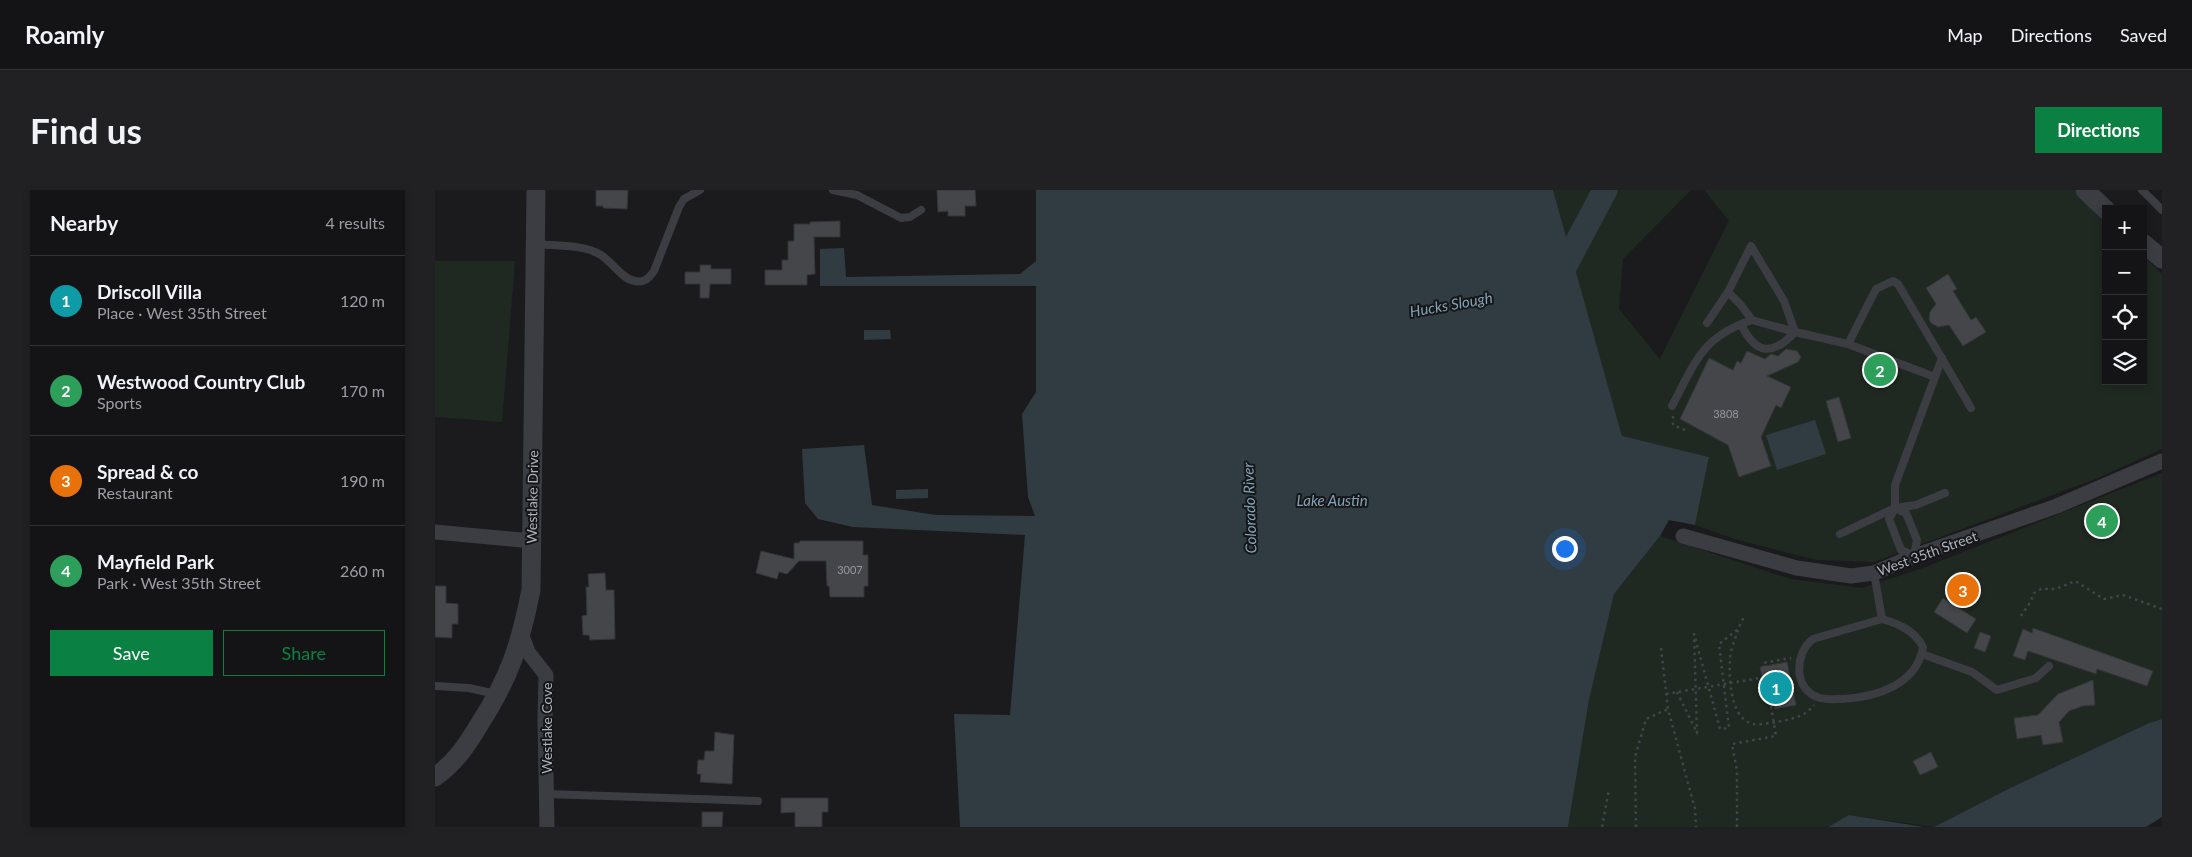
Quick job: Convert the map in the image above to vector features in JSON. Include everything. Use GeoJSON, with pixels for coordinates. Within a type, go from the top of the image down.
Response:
{"type":"FeatureCollection","features":[{"type":"Feature","properties":{"kind":"street","name":"Westlake Drive"},"geometry":{"type":"LineString","coordinates":[[435,777],[445,770],[463,750],[498,695],[522,636],[531,590],[536,190]]}},
{"type":"Feature","properties":{"kind":"street"},"geometry":{"type":"LineString","coordinates":[[2085,190],[2102,206]]}},
{"type":"Feature","properties":{"kind":"street"},"geometry":{"type":"LineString","coordinates":[[2147,246],[2162,259]]}},
{"type":"Feature","properties":{"kind":"street","name":"West 35th Street"},"geometry":{"type":"LineString","coordinates":[[1683,536],[1797,568],[1851,576],[1874,573],[1914,556],[2057,506],[2162,461]]}},
{"type":"Feature","properties":{"kind":"street"},"geometry":{"type":"LineString","coordinates":[[435,532],[532,541]]}},
{"type":"Feature","properties":{"kind":"street","name":"Westlake Cove"},"geometry":{"type":"LineString","coordinates":[[522,636],[529,652],[546,675],[547,827]]}},
{"type":"Feature","properties":{"kind":"lane"},"geometry":{"type":"LineString","coordinates":[[535,244],[581,248],[600,255],[632,281],[642,282],[648,279],[654,271],[684,199],[700,190]]}},
{"type":"Feature","properties":{"kind":"lane"},"geometry":{"type":"LineString","coordinates":[[833,190],[857,195],[901,218],[910,218],[921,210]]}},
{"type":"Feature","properties":{"kind":"lane"},"geometry":{"type":"LineString","coordinates":[[2142,190],[2162,210]]}},
{"type":"Feature","properties":{"kind":"lane"},"geometry":{"type":"LineString","coordinates":[[1707,323],[1728,292],[1751,246],[1784,301],[1795,332]]}},
{"type":"Feature","properties":{"kind":"lane"},"geometry":{"type":"LineString","coordinates":[[1848,344],[1876,289],[1893,281],[1899,284],[1971,408]]}},
{"type":"Feature","properties":{"kind":"lane"},"geometry":{"type":"LineString","coordinates":[[1728,292],[1741,304],[1751,320]]}},
{"type":"Feature","properties":{"kind":"lane"},"geometry":{"type":"LineString","coordinates":[[1672,406],[1701,352],[1728,330],[1751,320],[1848,344],[1935,377]]}},
{"type":"Feature","properties":{"kind":"lane"},"geometry":{"type":"LineString","coordinates":[[1741,324],[1748,340],[1759,347],[1772,349],[1784,343],[1795,332]]}},
{"type":"Feature","properties":{"kind":"lane"},"geometry":{"type":"LineString","coordinates":[[1895,508],[1906,514],[1910,522],[1917,540],[1914,556],[1901,550],[1889,519],[1895,508],[1895,485],[1942,358]]}},
{"type":"Feature","properties":{"kind":"lane"},"geometry":{"type":"LineString","coordinates":[[1840,534],[1895,508],[1916,505],[1945,493]]}},
{"type":"Feature","properties":{"kind":"lane"},"geometry":{"type":"LineString","coordinates":[[1874,573],[1881,619]]}},
{"type":"Feature","properties":{"kind":"lane"},"geometry":{"type":"LineString","coordinates":[[1881,619],[1898,624],[1909,630],[1918,638],[1923,647],[1922,654],[1908,676],[1895,686],[1867,696],[1843,699],[1820,698],[1811,694],[1801,681],[1799,672],[1800,657],[1807,644],[1813,639],[1881,619]]}},
{"type":"Feature","properties":{"kind":"lane"},"geometry":{"type":"LineString","coordinates":[[1922,654],[1972,672],[1997,690],[2036,678],[2049,666]]}},
{"type":"Feature","properties":{"kind":"lane"},"geometry":{"type":"LineString","coordinates":[[435,686],[469,688],[498,695]]}},
{"type":"Feature","properties":{"kind":"lane"},"geometry":{"type":"LineString","coordinates":[[546,794],[758,801]]}},
{"type":"Feature","properties":{"kind":"path"},"geometry":{"type":"LineString","coordinates":[[1673,416],[1673,425],[1685,430]]}},
{"type":"Feature","properties":{"kind":"path"},"geometry":{"type":"LineString","coordinates":[[2021,616],[2034,593],[2041,589],[2056,589],[2075,581],[2104,599],[2123,595],[2162,609]]}},
{"type":"Feature","properties":{"kind":"path"},"geometry":{"type":"LineString","coordinates":[[1745,615],[1738,629],[1730,659],[1731,683],[1737,709],[1741,716],[1750,723],[1774,723],[1801,716],[1811,709],[1820,698]]}},
{"type":"Feature","properties":{"kind":"path"},"geometry":{"type":"LineString","coordinates":[[1677,692],[1697,733],[1694,634],[1720,729],[1729,728],[1719,644],[1738,629]]}},
{"type":"Feature","properties":{"kind":"path"},"geometry":{"type":"LineString","coordinates":[[1661,648],[1668,709],[1695,809],[1696,827]]}},
{"type":"Feature","properties":{"kind":"path"},"geometry":{"type":"LineString","coordinates":[[1737,827],[1737,771],[1733,744],[1776,736],[1763,663],[1800,657]]}},
{"type":"Feature","properties":{"kind":"path"},"geometry":{"type":"LineString","coordinates":[[1666,694],[1766,677]]}},
{"type":"Feature","properties":{"kind":"path"},"geometry":{"type":"LineString","coordinates":[[1636,827],[1635,757],[1646,719],[1668,709]]}},
{"type":"Feature","properties":{"kind":"path"},"geometry":{"type":"LineString","coordinates":[[1602,827],[1609,789]]}},
{"type":"Feature","properties":{"kind":"shaded area"},"geometry":{"type":"Polygon","coordinates":[[[1553,190],[1691,190],[1623,259],[1619,309],[1660,359],[1729,221],[1704,190],[2074,190],[2102,216],[2102,385],[2147,385],[2147,260],[2162,274],[2162,449],[2098,478],[1874,562],[1816,560],[1735,539],[1695,525],[1709,457],[1622,437],[1553,190]]]}},
{"type":"Feature","properties":{"kind":"shaded area"},"geometry":{"type":"Polygon","coordinates":[[[435,261],[515,261],[502,422],[435,417],[435,261]]]}},
{"type":"Feature","properties":{"kind":"shaded area"},"geometry":{"type":"Polygon","coordinates":[[[2162,473],[2162,719],[2149,723],[2010,788],[1934,827],[1849,815],[1828,827],[1568,827],[1589,700],[1614,594],[1660,536],[1791,579],[1862,588],[1923,568],[2162,473]]]}},
{"type":"Feature","properties":{"kind":"water","name":"Lake Austin"},"geometry":{"type":"Polygon","coordinates":[[[1036,190],[1553,190],[1622,436],[1709,457],[1695,525],[1669,520],[1660,536],[1614,594],[1589,700],[1568,827],[960,827],[954,714],[1010,715],[1025,535],[853,527],[818,519],[805,503],[802,449],[864,445],[872,505],[936,515],[1035,516],[1028,497],[1022,414],[1036,392],[1036,286],[820,286],[820,249],[844,248],[846,277],[1020,274],[1036,261],[1036,190]]]}},
{"type":"Feature","properties":{"kind":"water"},"geometry":{"type":"Polygon","coordinates":[[[864,330],[890,330],[891,339],[864,340],[864,330]]]}},
{"type":"Feature","properties":{"kind":"water"},"geometry":{"type":"Polygon","coordinates":[[[1815,420],[1826,454],[1777,470],[1766,435],[1815,420]]]}},
{"type":"Feature","properties":{"kind":"water"},"geometry":{"type":"Polygon","coordinates":[[[928,489],[928,498],[896,499],[896,490],[928,489]]]}},
{"type":"Feature","properties":{"kind":"water"},"geometry":{"type":"Polygon","coordinates":[[[2162,719],[2162,817],[2146,827],[1934,827],[2010,788],[2149,723],[2162,719]]]}},
{"type":"Feature","properties":{"kind":"water"},"geometry":{"type":"Polygon","coordinates":[[[1849,815],[1924,827],[1828,827],[1849,815]]]}},
{"type":"Feature","properties":{"kind":"building"},"geometry":{"type":"Polygon","coordinates":[[[596,190],[628,190],[627,209],[596,206],[596,190]]]}},
{"type":"Feature","properties":{"kind":"building"},"geometry":{"type":"Polygon","coordinates":[[[937,190],[975,190],[976,206],[965,206],[965,216],[948,216],[948,211],[938,212],[937,190]]]}},
{"type":"Feature","properties":{"kind":"building"},"geometry":{"type":"Polygon","coordinates":[[[840,221],[840,237],[814,237],[815,274],[807,275],[807,285],[765,285],[765,270],[782,270],[782,260],[788,260],[788,241],[794,241],[794,224],[840,221]]]}},
{"type":"Feature","properties":{"kind":"building"},"geometry":{"type":"Polygon","coordinates":[[[700,265],[711,265],[711,269],[731,269],[731,284],[710,284],[709,298],[700,298],[700,284],[685,284],[685,272],[700,272],[700,265]]]}},
{"type":"Feature","properties":{"kind":"building"},"geometry":{"type":"Polygon","coordinates":[[[1948,274],[1957,289],[1953,291],[1971,320],[1976,317],[1986,332],[1963,346],[1949,325],[1938,327],[1931,323],[1929,319],[1930,312],[1936,304],[1926,288],[1948,274]]]}},
{"type":"Feature","properties":{"kind":"building"},"geometry":{"type":"Polygon","coordinates":[[[1786,349],[1797,351],[1801,357],[1798,362],[1767,376],[1791,387],[1781,408],[1776,405],[1761,437],[1771,466],[1739,477],[1728,445],[1680,419],[1709,358],[1733,370],[1737,361],[1741,363],[1747,351],[1765,359],[1771,354],[1778,356],[1786,349]]]}},
{"type":"Feature","properties":{"kind":"building"},"geometry":{"type":"Polygon","coordinates":[[[1839,397],[1851,438],[1838,442],[1826,401],[1839,397]]]}},
{"type":"Feature","properties":{"kind":"building"},"geometry":{"type":"Polygon","coordinates":[[[800,541],[863,541],[863,555],[868,555],[868,586],[864,586],[864,597],[830,597],[829,586],[827,586],[826,561],[799,561],[787,574],[779,572],[777,579],[756,573],[761,551],[794,559],[794,543],[799,543],[800,541]]]}},
{"type":"Feature","properties":{"kind":"building"},"geometry":{"type":"Polygon","coordinates":[[[605,573],[606,590],[614,590],[615,639],[590,640],[589,635],[583,635],[582,616],[587,615],[586,587],[589,587],[588,574],[605,573]]]}},
{"type":"Feature","properties":{"kind":"building"},"geometry":{"type":"Polygon","coordinates":[[[435,586],[446,586],[446,603],[458,604],[458,624],[452,624],[452,638],[435,637],[435,586]]]}},
{"type":"Feature","properties":{"kind":"building"},"geometry":{"type":"Polygon","coordinates":[[[1943,598],[1976,619],[1967,633],[1934,612],[1943,598]]]}},
{"type":"Feature","properties":{"kind":"building"},"geometry":{"type":"Polygon","coordinates":[[[2033,628],[2153,671],[2147,686],[2097,669],[2096,674],[2028,651],[2025,660],[2013,656],[2023,629],[2032,633],[2033,628]]]}},
{"type":"Feature","properties":{"kind":"building"},"geometry":{"type":"Polygon","coordinates":[[[1980,632],[1991,636],[1985,652],[1974,648],[1980,632]]]}},
{"type":"Feature","properties":{"kind":"building"},"geometry":{"type":"Polygon","coordinates":[[[1787,662],[1796,705],[1775,709],[1771,692],[1765,693],[1760,667],[1787,662]]]}},
{"type":"Feature","properties":{"kind":"building"},"geometry":{"type":"Polygon","coordinates":[[[2093,680],[2095,705],[2083,706],[2069,711],[2059,722],[2063,742],[2043,745],[2041,735],[2017,739],[2014,718],[2038,715],[2058,694],[2093,680]]]}},
{"type":"Feature","properties":{"kind":"building"},"geometry":{"type":"Polygon","coordinates":[[[715,732],[734,735],[732,784],[700,782],[701,774],[697,774],[698,760],[704,760],[705,751],[714,751],[715,732]]]}},
{"type":"Feature","properties":{"kind":"building"},"geometry":{"type":"Polygon","coordinates":[[[1931,752],[1938,767],[1920,775],[1913,761],[1931,752]]]}},
{"type":"Feature","properties":{"kind":"building"},"geometry":{"type":"Polygon","coordinates":[[[781,798],[828,798],[828,812],[822,812],[822,827],[795,827],[795,812],[781,813],[781,798]]]}},
{"type":"Feature","properties":{"kind":"building"},"geometry":{"type":"Polygon","coordinates":[[[702,812],[723,812],[722,827],[702,827],[702,812]]]}},
{"type":"Feature","properties":{"kind":"waterway","name":"Hucks Slough"},"geometry":{"type":"LineString","coordinates":[[1552,282],[1560,275],[1605,190]]}},
{"type":"Feature","properties":{"kind":"place","name":"Westwood Country Club"},"geometry":{"type":"Point","coordinates":[1880,370]}},
{"type":"Feature","properties":{"kind":"place","name":"Mayfield Park"},"geometry":{"type":"Point","coordinates":[2102,521]}},
{"type":"Feature","properties":{"kind":"place","name":"Spread & co"},"geometry":{"type":"Point","coordinates":[1963,590]}},
{"type":"Feature","properties":{"kind":"place","name":"Driscoll Villa"},"geometry":{"type":"Point","coordinates":[1776,688]}},
{"type":"Feature","properties":{"kind":"water label","name":"Colorado River"},"geometry":{"type":"Point","coordinates":[1249,508]}}]}
